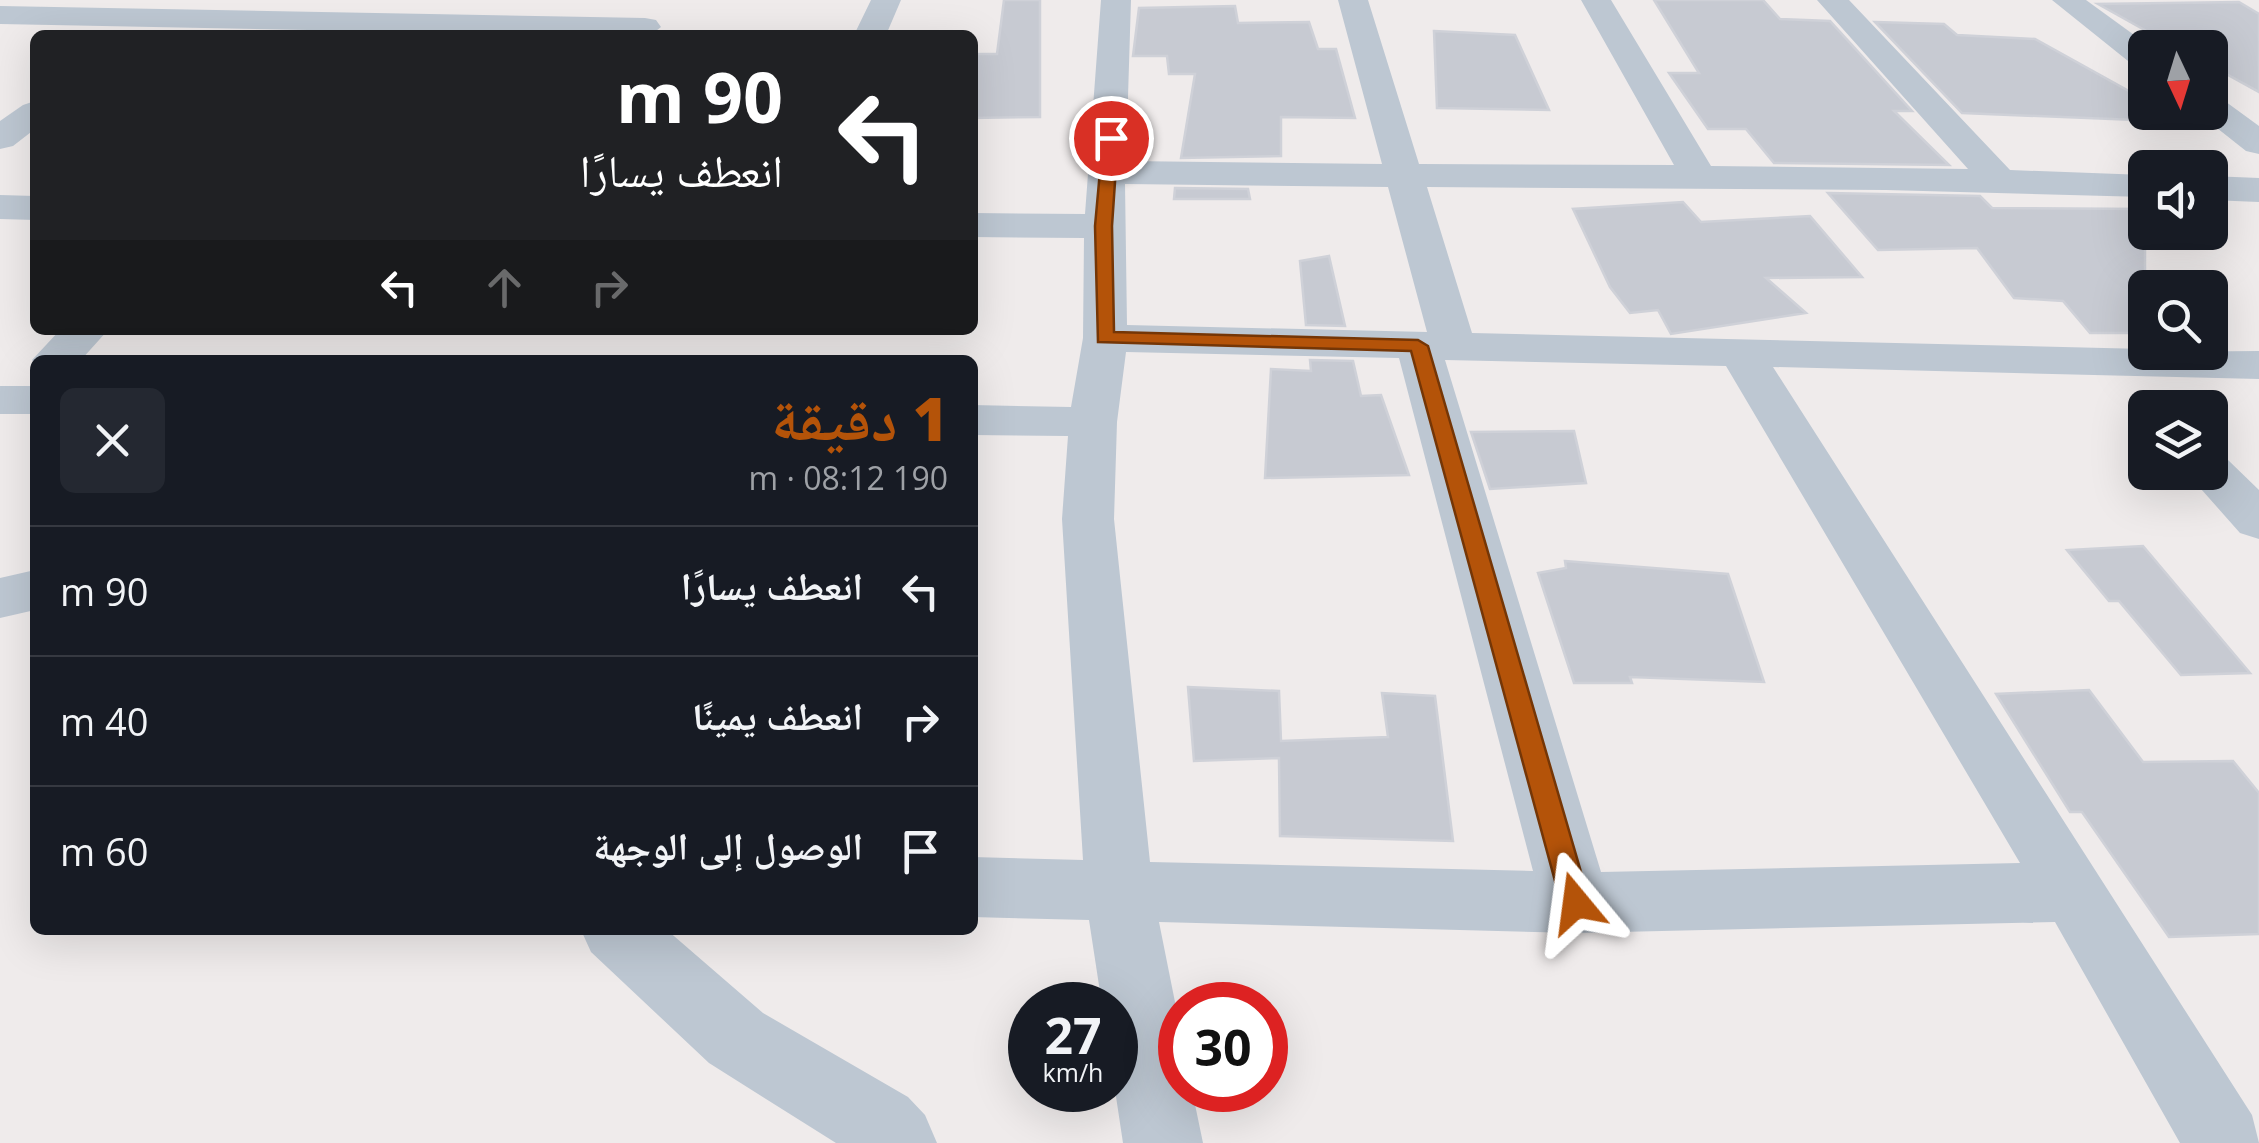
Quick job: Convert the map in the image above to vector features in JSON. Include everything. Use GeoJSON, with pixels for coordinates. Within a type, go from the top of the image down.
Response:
{"type":"FeatureCollection","features":[{"type":"Feature","properties":{"kind":"street"},"geometry":{"type":"LineString","coordinates":[[872,30],[886,0]]}},
{"type":"Feature","properties":{"kind":"street"},"geometry":{"type":"LineString","coordinates":[[1116,0],[1104,226],[1105,338],[1094,422],[1088,519],[1119,893],[1163,1143]]}},
{"type":"Feature","properties":{"kind":"street"},"geometry":{"type":"LineString","coordinates":[[1353,0],[1404,178],[1436,347],[1576,903]]}},
{"type":"Feature","properties":{"kind":"street"},"geometry":{"type":"LineString","coordinates":[[1596,0],[1700,178]]}},
{"type":"Feature","properties":{"kind":"street"},"geometry":{"type":"LineString","coordinates":[[1832,0],[1998,180]]}},
{"type":"Feature","properties":{"kind":"street"},"geometry":{"type":"LineString","coordinates":[[2067,0],[2128,45]]}},
{"type":"Feature","properties":{"kind":"street"},"geometry":{"type":"LineString","coordinates":[[0,15],[647,21]]}},
{"type":"Feature","properties":{"kind":"street"},"geometry":{"type":"LineString","coordinates":[[146,30],[165,16]]}},
{"type":"Feature","properties":{"kind":"street"},"geometry":{"type":"LineString","coordinates":[[0,138],[30,116]]}},
{"type":"Feature","properties":{"kind":"street"},"geometry":{"type":"LineString","coordinates":[[2228,119],[2259,142]]}},
{"type":"Feature","properties":{"kind":"street"},"geometry":{"type":"LineString","coordinates":[[1109,172],[1404,178],[1998,180],[2128,185]]}},
{"type":"Feature","properties":{"kind":"street"},"geometry":{"type":"LineString","coordinates":[[2228,189],[2259,190]]}},
{"type":"Feature","properties":{"kind":"street"},"geometry":{"type":"LineString","coordinates":[[0,207],[30,208]]}},
{"type":"Feature","properties":{"kind":"street"},"geometry":{"type":"LineString","coordinates":[[978,225],[1104,226]]}},
{"type":"Feature","properties":{"kind":"street"},"geometry":{"type":"LineString","coordinates":[[60,355],[81,335]]}},
{"type":"Feature","properties":{"kind":"street"},"geometry":{"type":"LineString","coordinates":[[1105,338],[2259,365]]}},
{"type":"Feature","properties":{"kind":"street"},"geometry":{"type":"LineString","coordinates":[[1740,352],[2074,892],[2224,1143]]}},
{"type":"Feature","properties":{"kind":"street"},"geometry":{"type":"LineString","coordinates":[[2102,362],[2129,390]]}},
{"type":"Feature","properties":{"kind":"street"},"geometry":{"type":"LineString","coordinates":[[978,420],[1094,422]]}},
{"type":"Feature","properties":{"kind":"street"},"geometry":{"type":"LineString","coordinates":[[2228,490],[2259,521]]}},
{"type":"Feature","properties":{"kind":"street"},"geometry":{"type":"LineString","coordinates":[[0,598],[30,591]]}},
{"type":"Feature","properties":{"kind":"street"},"geometry":{"type":"LineString","coordinates":[[978,887],[1576,903],[2074,892]]}},
{"type":"Feature","properties":{"kind":"street"},"geometry":{"type":"LineString","coordinates":[[622,935],[736,1038],[880,1125],[897,1143]]}},
{"type":"Feature","properties":{"kind":"building"},"geometry":{"type":"Polygon","coordinates":[[[1004,0],[1040,0],[1040,117],[978,118],[978,54],[997,54],[1004,0]]]}},
{"type":"Feature","properties":{"kind":"building"},"geometry":{"type":"Polygon","coordinates":[[[1654,0],[1763,0],[1780,19],[1830,21],[1912,111],[1894,111],[1949,165],[1774,163],[1746,129],[1708,129],[1669,73],[1699,73],[1654,0]]]}},
{"type":"Feature","properties":{"kind":"building"},"geometry":{"type":"Polygon","coordinates":[[[2239,2],[2259,14],[2259,92],[2228,75],[2228,30],[2145,30],[2098,4],[2239,2]]]}},
{"type":"Feature","properties":{"kind":"building"},"geometry":{"type":"Polygon","coordinates":[[[1235,6],[1238,23],[1309,22],[1318,49],[1336,49],[1355,118],[1281,117],[1281,156],[1181,158],[1195,74],[1169,74],[1167,56],[1133,56],[1139,8],[1235,6]]]}},
{"type":"Feature","properties":{"kind":"building"},"geometry":{"type":"Polygon","coordinates":[[[1875,22],[1944,24],[1957,35],[2035,39],[2128,91],[2128,120],[1962,113],[1875,22]]]}},
{"type":"Feature","properties":{"kind":"building"},"geometry":{"type":"Polygon","coordinates":[[[1434,31],[1515,35],[1549,110],[1437,108],[1434,31]]]}},
{"type":"Feature","properties":{"kind":"building"},"geometry":{"type":"Polygon","coordinates":[[[1175,188],[1248,189],[1250,199],[1174,199],[1175,188]]]}},
{"type":"Feature","properties":{"kind":"building"},"geometry":{"type":"Polygon","coordinates":[[[1828,193],[1980,196],[1992,208],[2128,209],[2128,250],[2145,250],[2145,270],[2128,270],[2128,333],[2090,333],[2063,301],[2014,298],[1977,248],[1878,250],[1828,193]]]}},
{"type":"Feature","properties":{"kind":"building"},"geometry":{"type":"Polygon","coordinates":[[[1683,202],[1701,222],[1810,216],[1862,277],[1766,278],[1806,313],[1671,334],[1658,310],[1630,313],[1610,287],[1573,209],[1683,202]]]}},
{"type":"Feature","properties":{"kind":"building"},"geometry":{"type":"Polygon","coordinates":[[[1329,256],[1345,326],[1306,325],[1300,261],[1329,256]]]}},
{"type":"Feature","properties":{"kind":"building"},"geometry":{"type":"Polygon","coordinates":[[[1310,360],[1353,361],[1361,396],[1381,395],[1409,475],[1265,478],[1271,369],[1311,371],[1310,360]]]}},
{"type":"Feature","properties":{"kind":"building"},"geometry":{"type":"Polygon","coordinates":[[[1574,431],[1586,483],[1490,489],[1471,432],[1574,431]]]}},
{"type":"Feature","properties":{"kind":"building"},"geometry":{"type":"Polygon","coordinates":[[[2143,546],[2250,673],[2181,675],[2119,601],[2109,601],[2067,550],[2143,546]]]}},
{"type":"Feature","properties":{"kind":"building"},"geometry":{"type":"Polygon","coordinates":[[[1565,561],[1728,574],[1764,682],[1630,677],[1632,683],[1574,683],[1538,573],[1566,568],[1565,561]]]}},
{"type":"Feature","properties":{"kind":"building"},"geometry":{"type":"Polygon","coordinates":[[[1188,687],[1279,691],[1281,741],[1388,737],[1382,693],[1435,696],[1453,841],[1280,836],[1279,758],[1194,761],[1188,687]]]}},
{"type":"Feature","properties":{"kind":"building"},"geometry":{"type":"Polygon","coordinates":[[[2089,690],[2143,762],[2233,761],[2259,793],[2259,934],[2169,937],[2082,812],[2070,812],[1996,694],[2089,690]]]}},
{"type":"Feature","properties":{"kind":"route"},"geometry":{"type":"LineString","coordinates":[[1111,138],[1104,226],[1105,338],[1418,346],[1576,903]]}}]}
